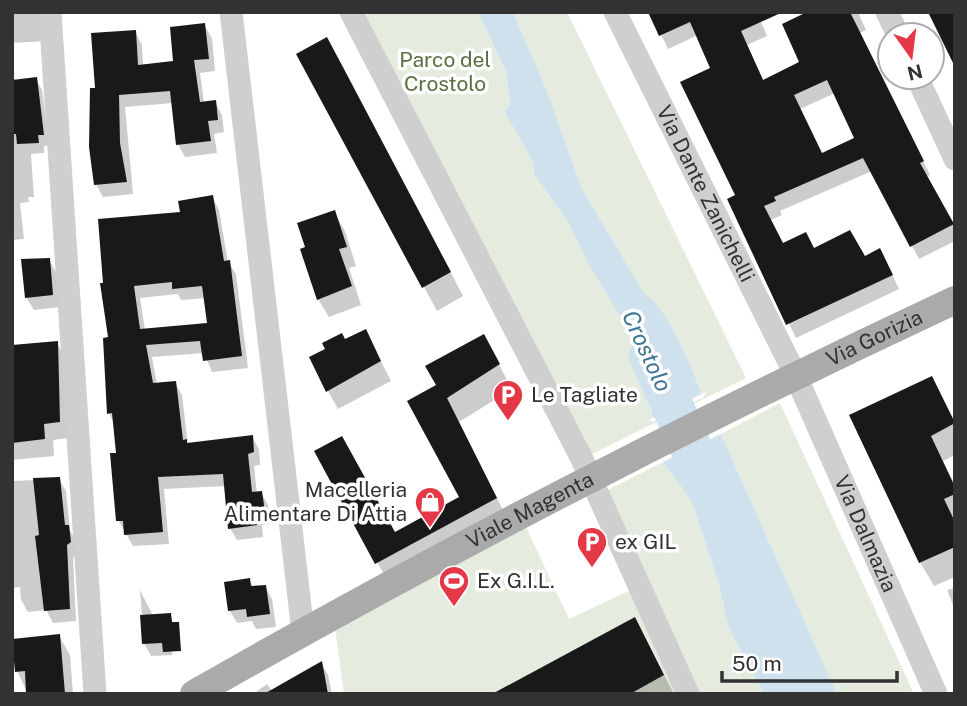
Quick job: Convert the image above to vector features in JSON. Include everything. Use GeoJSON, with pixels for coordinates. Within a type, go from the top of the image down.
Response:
{"type":"FeatureCollection","features":[{"type":"Feature","properties":{"kind":"main road","name":"Via Gorizia"},"geometry":{"type":"LineString","coordinates":[[795,374],[955,300]]}},
{"type":"Feature","properties":{"kind":"main road","name":"Viale Magenta"},"geometry":{"type":"LineString","coordinates":[[194,694],[303,632],[591,478],[795,374]]}},
{"type":"Feature","properties":{"kind":"street"},"geometry":{"type":"LineString","coordinates":[[50,12],[95,694]]}},
{"type":"Feature","properties":{"kind":"street"},"geometry":{"type":"LineString","coordinates":[[231,12],[303,632]]}},
{"type":"Feature","properties":{"kind":"street"},"geometry":{"type":"LineString","coordinates":[[351,12],[591,478],[688,694]]}},
{"type":"Feature","properties":{"kind":"street","name":"Via Dante Zanichelli"},"geometry":{"type":"LineString","coordinates":[[615,12],[795,374]]}},
{"type":"Feature","properties":{"kind":"street"},"geometry":{"type":"LineString","coordinates":[[923,91],[955,159]]}},
{"type":"Feature","properties":{"kind":"street","name":"Via Dalmazia"},"geometry":{"type":"LineString","coordinates":[[795,374],[936,694]]}},
{"type":"Feature","properties":{"kind":"green space","name":"Parco del Crostolo"},"geometry":{"type":"Polygon","coordinates":[[[351,12],[478,12],[506,72],[510,105],[504,111],[534,164],[534,174],[566,219],[589,265],[632,336],[655,384],[653,418],[702,394],[670,324],[662,311],[644,293],[582,189],[547,91],[513,12],[567,12],[746,378],[582,459],[351,12]]]}},
{"type":"Feature","properties":{"kind":"green space"},"geometry":{"type":"Polygon","coordinates":[[[780,403],[914,694],[837,694],[721,434],[780,403]]]}},
{"type":"Feature","properties":{"kind":"green space","name":"Ex G.I.L."},"geometry":{"type":"Polygon","coordinates":[[[663,462],[692,502],[719,585],[729,629],[764,694],[344,694],[333,613],[520,514],[569,619],[639,586],[598,495],[663,462]]]}},
{"type":"Feature","properties":{"kind":"water"},"geometry":{"type":"Polygon","coordinates":[[[478,12],[513,12],[547,91],[582,189],[644,293],[662,311],[670,324],[702,394],[652,418],[655,384],[632,336],[589,265],[566,219],[534,174],[534,164],[504,111],[510,105],[506,72],[478,12]]]}},
{"type":"Feature","properties":{"kind":"water"},"geometry":{"type":"Polygon","coordinates":[[[721,434],[837,694],[764,694],[729,629],[719,585],[692,502],[663,462],[721,434]]]}},
{"type":"Feature","properties":{"kind":"pier"},"geometry":{"type":"Polygon","coordinates":[[[706,392],[704,397],[653,422],[649,420],[706,392]]]}},
{"type":"Feature","properties":{"kind":"building"},"geometry":{"type":"Polygon","coordinates":[[[648,12],[783,12],[741,31],[763,80],[799,62],[782,24],[807,12],[850,12],[876,64],[876,91],[889,91],[924,161],[920,163],[954,224],[910,247],[863,158],[774,197],[776,201],[764,206],[783,243],[806,232],[814,248],[850,230],[865,256],[880,248],[893,275],[786,325],[727,199],[735,195],[680,82],[710,68],[690,22],[659,36],[648,12]],[[827,80],[794,95],[822,153],[854,138],[827,80]]]}},
{"type":"Feature","properties":{"kind":"building"},"geometry":{"type":"Polygon","coordinates":[[[928,12],[955,12],[955,67],[946,49],[946,21],[932,21],[928,12]]]}},
{"type":"Feature","properties":{"kind":"building"},"geometry":{"type":"Polygon","coordinates":[[[205,23],[209,59],[194,60],[200,102],[216,100],[218,120],[208,121],[211,141],[176,145],[170,91],[119,95],[120,143],[127,182],[94,185],[89,147],[90,88],[95,88],[91,33],[136,30],[138,65],[173,61],[170,27],[205,23]]]}},
{"type":"Feature","properties":{"kind":"building"},"geometry":{"type":"Polygon","coordinates":[[[327,37],[451,272],[422,288],[296,54],[327,37]]]}},
{"type":"Feature","properties":{"kind":"building"},"geometry":{"type":"Polygon","coordinates":[[[37,77],[44,135],[38,135],[39,143],[17,144],[16,134],[12,134],[12,80],[37,77]]]}},
{"type":"Feature","properties":{"kind":"building"},"geometry":{"type":"Polygon","coordinates":[[[213,195],[224,261],[230,260],[242,356],[203,361],[200,341],[146,345],[153,383],[176,381],[183,440],[187,439],[187,443],[253,435],[254,452],[248,454],[252,492],[262,491],[265,512],[256,513],[257,525],[228,529],[223,474],[158,477],[163,532],[124,535],[123,521],[116,521],[110,453],[116,453],[112,413],[107,414],[103,338],[108,337],[100,283],[103,283],[98,219],[180,212],[178,201],[213,195]],[[172,282],[134,286],[140,329],[207,323],[202,286],[172,289],[172,282]]]}},
{"type":"Feature","properties":{"kind":"building"},"geometry":{"type":"Polygon","coordinates":[[[335,210],[347,247],[339,249],[352,286],[317,300],[300,249],[305,247],[297,223],[335,210]]]}},
{"type":"Feature","properties":{"kind":"building"},"geometry":{"type":"Polygon","coordinates":[[[50,258],[53,295],[25,298],[21,259],[50,258]]]}},
{"type":"Feature","properties":{"kind":"building"},"geometry":{"type":"Polygon","coordinates":[[[366,329],[381,361],[326,392],[309,357],[325,349],[322,343],[342,333],[345,339],[366,329]]]}},
{"type":"Feature","properties":{"kind":"building"},"geometry":{"type":"Polygon","coordinates":[[[484,334],[500,364],[447,398],[497,498],[375,564],[314,451],[342,436],[395,532],[459,497],[407,401],[436,385],[425,366],[484,334]]]}},
{"type":"Feature","properties":{"kind":"building"},"geometry":{"type":"Polygon","coordinates":[[[58,341],[60,422],[44,424],[45,439],[12,443],[12,345],[58,341]]]}},
{"type":"Feature","properties":{"kind":"building"},"geometry":{"type":"Polygon","coordinates":[[[932,376],[955,423],[931,436],[955,487],[955,494],[944,499],[955,522],[955,547],[919,563],[849,415],[932,376]]]}},
{"type":"Feature","properties":{"kind":"building"},"geometry":{"type":"Polygon","coordinates":[[[60,477],[65,525],[69,525],[71,542],[67,545],[70,609],[44,611],[35,536],[39,535],[33,478],[60,477]]]}},
{"type":"Feature","properties":{"kind":"building"},"geometry":{"type":"Polygon","coordinates":[[[250,578],[251,586],[266,585],[270,614],[247,617],[246,609],[228,611],[224,582],[250,578]]]}},
{"type":"Feature","properties":{"kind":"building"},"geometry":{"type":"Polygon","coordinates":[[[171,613],[172,622],[179,622],[181,651],[163,652],[162,643],[142,644],[140,615],[171,613]]]}},
{"type":"Feature","properties":{"kind":"building"},"geometry":{"type":"Polygon","coordinates":[[[635,617],[664,675],[630,694],[492,694],[635,617]]]}},
{"type":"Feature","properties":{"kind":"building"},"geometry":{"type":"Polygon","coordinates":[[[60,634],[65,694],[26,694],[25,671],[15,672],[12,639],[60,634]]]}},
{"type":"Feature","properties":{"kind":"building"},"geometry":{"type":"Polygon","coordinates":[[[322,661],[328,694],[264,694],[322,661]]]}},
{"type":"Feature","properties":{"kind":"waterway","name":"Crostolo"},"geometry":{"type":"LineString","coordinates":[[650,356],[714,499]]}},
{"type":"Feature","properties":{"kind":"place","name":"Le Tagliate"},"geometry":{"type":"Point","coordinates":[508,422]}},
{"type":"Feature","properties":{"kind":"place","name":"Macelleria Alimentare Di Attia"},"geometry":{"type":"Point","coordinates":[430,529]}},
{"type":"Feature","properties":{"kind":"place","name":"ex GIL"},"geometry":{"type":"Point","coordinates":[592,569]}},
{"type":"Feature","properties":{"kind":"place","name":"Ex G.I.L."},"geometry":{"type":"Point","coordinates":[454,608]}}]}
